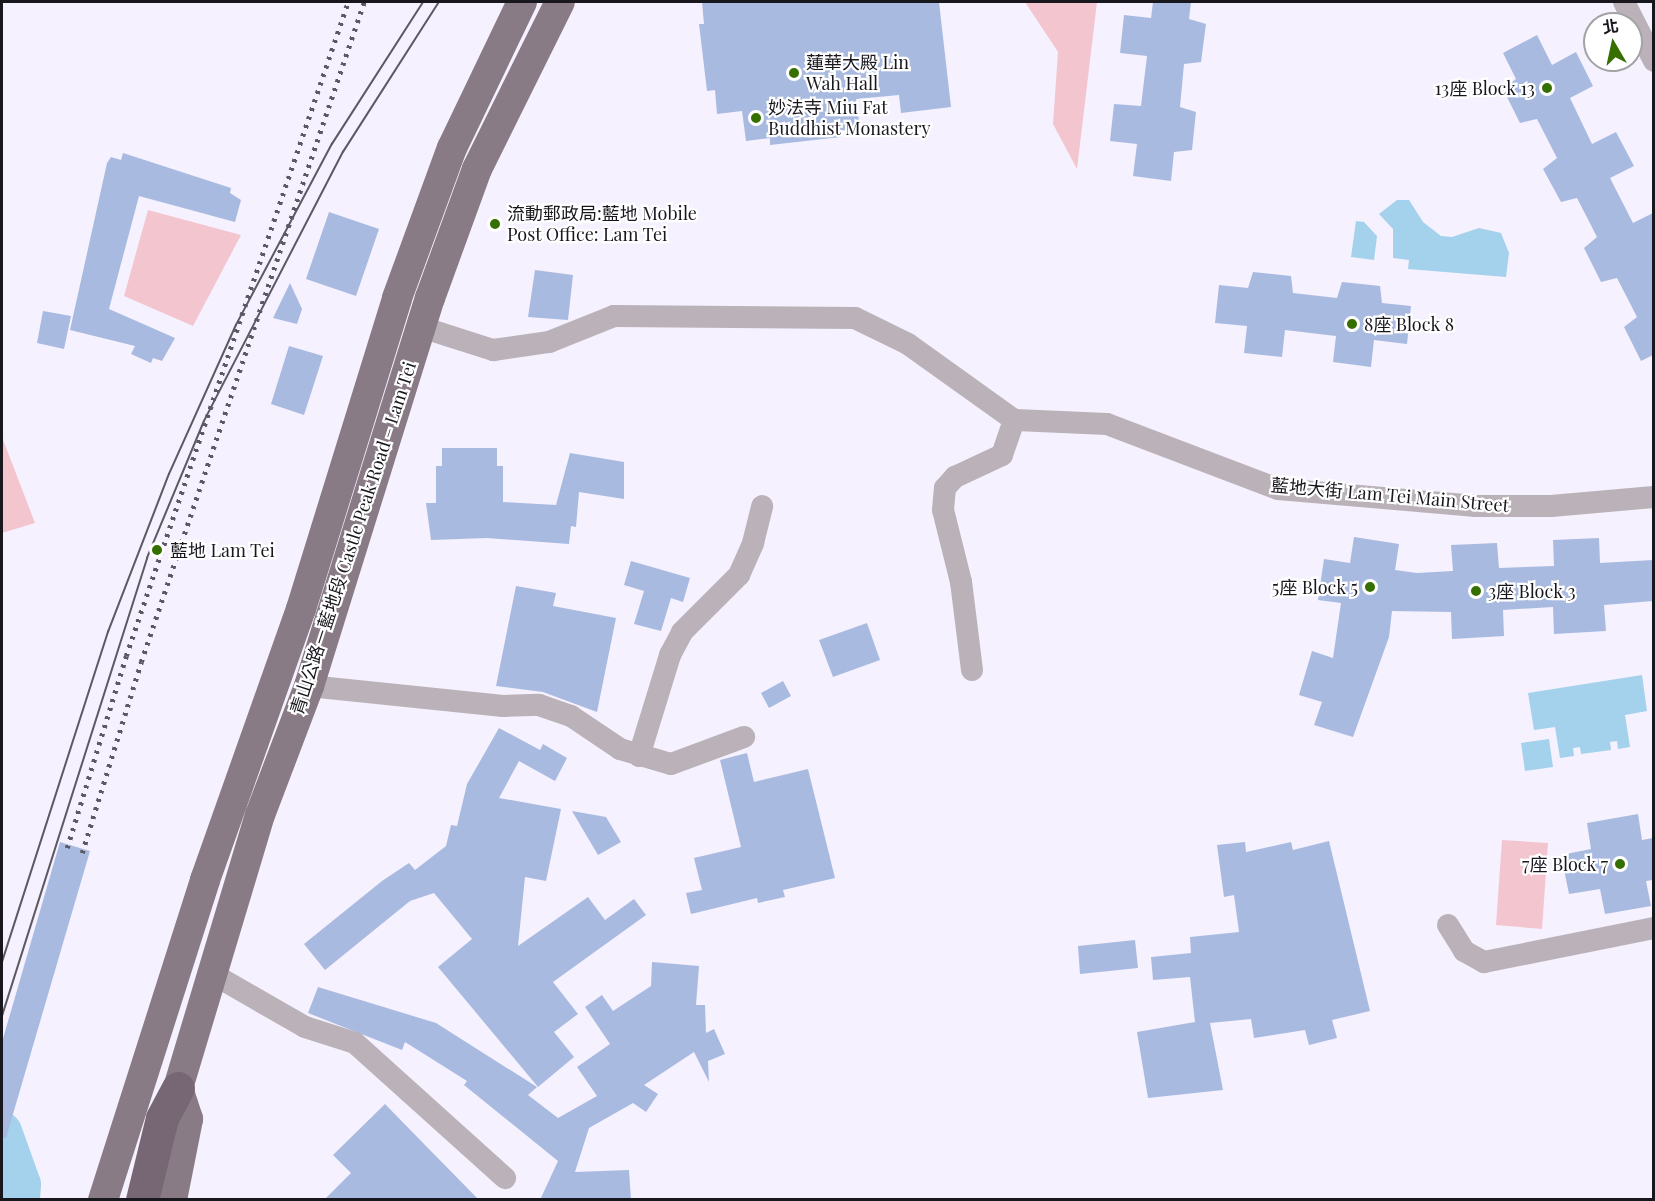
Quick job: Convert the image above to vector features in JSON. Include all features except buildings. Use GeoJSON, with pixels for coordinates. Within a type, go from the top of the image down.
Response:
{"type":"FeatureCollection","features":[{"type":"Feature","properties":{"kind":"highway"},"geometry":{"type":"LineString","coordinates":[[142,1200],[162,1118],[178,1088]]}},
{"type":"Feature","properties":{"kind":"main road","name":"青山公路－藍地段 Castle Peak Road – Lam Tei"},"geometry":{"type":"LineString","coordinates":[[104,1200],[180,956],[266,713],[442,173],[522,2]]}},
{"type":"Feature","properties":{"kind":"main road","name":"青山公路－藍地段 Castle Peak Road – Lam Tei"},"geometry":{"type":"LineString","coordinates":[[178,1088],[260,815],[309,686],[421,327],[477,169],[560,2]]}},
{"type":"Feature","properties":{"kind":"main road"},"geometry":{"type":"LineString","coordinates":[[172,1200],[188,1119],[178,1088]]}},
{"type":"Feature","properties":{"kind":"street"},"geometry":{"type":"LineString","coordinates":[[1624,2],[1653,61]]}},
{"type":"Feature","properties":{"kind":"street"},"geometry":{"type":"LineString","coordinates":[[421,327],[493,350],[549,342],[614,316],[855,318],[908,344],[1014,420],[1002,455],[955,477],[945,488],[943,510],[961,582],[972,670]]}},
{"type":"Feature","properties":{"kind":"street","name":"藍地大街 Lam Tei Main Street"},"geometry":{"type":"LineString","coordinates":[[1014,420],[1107,424],[1278,489],[1476,506],[1551,506],[1653,497]]}},
{"type":"Feature","properties":{"kind":"street"},"geometry":{"type":"LineString","coordinates":[[639,756],[674,647],[682,632],[739,575],[753,543],[762,506]]}},
{"type":"Feature","properties":{"kind":"street"},"geometry":{"type":"LineString","coordinates":[[309,686],[503,706],[539,705],[571,716],[596,736],[639,756],[671,764],[744,737]]}},
{"type":"Feature","properties":{"kind":"street"},"geometry":{"type":"LineString","coordinates":[[1448,925],[1464,951],[1484,963],[1653,928]]}},
{"type":"Feature","properties":{"kind":"street"},"geometry":{"type":"LineString","coordinates":[[211,973],[305,1027],[355,1043],[505,1178]]}},
{"type":"Feature","properties":{"kind":"shaded area"},"geometry":{"type":"Polygon","coordinates":[[[1025,2],[1097,2],[1077,169],[1053,124],[1058,52],[1025,2]]]}},
{"type":"Feature","properties":{"kind":"shaded area"},"geometry":{"type":"Polygon","coordinates":[[[148,210],[241,235],[193,326],[124,296],[148,210]]]}},
{"type":"Feature","properties":{"kind":"shaded area"},"geometry":{"type":"Polygon","coordinates":[[[2,437],[35,523],[2,533],[2,437]]]}},
{"type":"Feature","properties":{"kind":"shaded area"},"geometry":{"type":"Polygon","coordinates":[[[1502,840],[1548,843],[1542,929],[1496,925],[1502,840]]]}},
{"type":"Feature","properties":{"kind":"water"},"geometry":{"type":"Polygon","coordinates":[[[1397,200],[1409,200],[1423,222],[1441,236],[1452,237],[1479,228],[1501,233],[1509,253],[1506,277],[1408,269],[1409,260],[1393,258],[1393,229],[1379,214],[1397,200]]]}},
{"type":"Feature","properties":{"kind":"water"},"geometry":{"type":"Polygon","coordinates":[[[1356,221],[1364,222],[1377,236],[1374,260],[1351,257],[1356,221]]]}},
{"type":"Feature","properties":{"kind":"water"},"geometry":{"type":"Polygon","coordinates":[[[1642,675],[1647,711],[1625,715],[1630,747],[1618,749],[1617,741],[1610,742],[1611,750],[1581,754],[1580,747],[1573,748],[1574,756],[1560,758],[1555,727],[1534,730],[1528,693],[1642,675]]]}},
{"type":"Feature","properties":{"kind":"water"},"geometry":{"type":"Polygon","coordinates":[[[1549,739],[1553,767],[1525,771],[1521,743],[1549,739]]]}},
{"type":"Feature","properties":{"kind":"waterway"},"geometry":{"type":"LineString","coordinates":[[2,1131],[21,1184],[20,1200]]}},
{"type":"Feature","properties":{"kind":"tram line"},"geometry":{"type":"LineString","coordinates":[[2,962],[108,632],[169,474],[236,325],[332,144],[423,2]]}},
{"type":"Feature","properties":{"kind":"tram line"},"geometry":{"type":"LineString","coordinates":[[2,1016],[147,558],[204,421],[343,152],[439,2]]}},
{"type":"Feature","properties":{"kind":"railway"},"geometry":{"type":"LineString","coordinates":[[67,848],[126,656],[348,2]]}},
{"type":"Feature","properties":{"kind":"railway"},"geometry":{"type":"LineString","coordinates":[[82,853],[141,662],[364,2]]}},
{"type":"Feature","properties":{"kind":"place","name":"蓮華大殿 Lin Wah Hall"},"geometry":{"type":"Point","coordinates":[794,73]}},
{"type":"Feature","properties":{"kind":"place","name":"13座 Block 13"},"geometry":{"type":"Point","coordinates":[1547,88]}},
{"type":"Feature","properties":{"kind":"place","name":"妙法寺 Miu Fat Buddhist Monastery"},"geometry":{"type":"Point","coordinates":[756,118]}},
{"type":"Feature","properties":{"kind":"place","name":"流動郵政局:藍地 Mobile Post Office: Lam Tei"},"geometry":{"type":"Point","coordinates":[495,224]}},
{"type":"Feature","properties":{"kind":"place","name":"8座 Block 8"},"geometry":{"type":"Point","coordinates":[1352,324]}},
{"type":"Feature","properties":{"kind":"place","name":"藍地 Lam Tei"},"geometry":{"type":"Point","coordinates":[157,550]}},
{"type":"Feature","properties":{"kind":"place","name":"5座 Block 5"},"geometry":{"type":"Point","coordinates":[1370,587]}},
{"type":"Feature","properties":{"kind":"place","name":"3座 Block 3"},"geometry":{"type":"Point","coordinates":[1476,591]}},
{"type":"Feature","properties":{"kind":"place","name":"7座 Block 7"},"geometry":{"type":"Point","coordinates":[1620,864]}}]}
